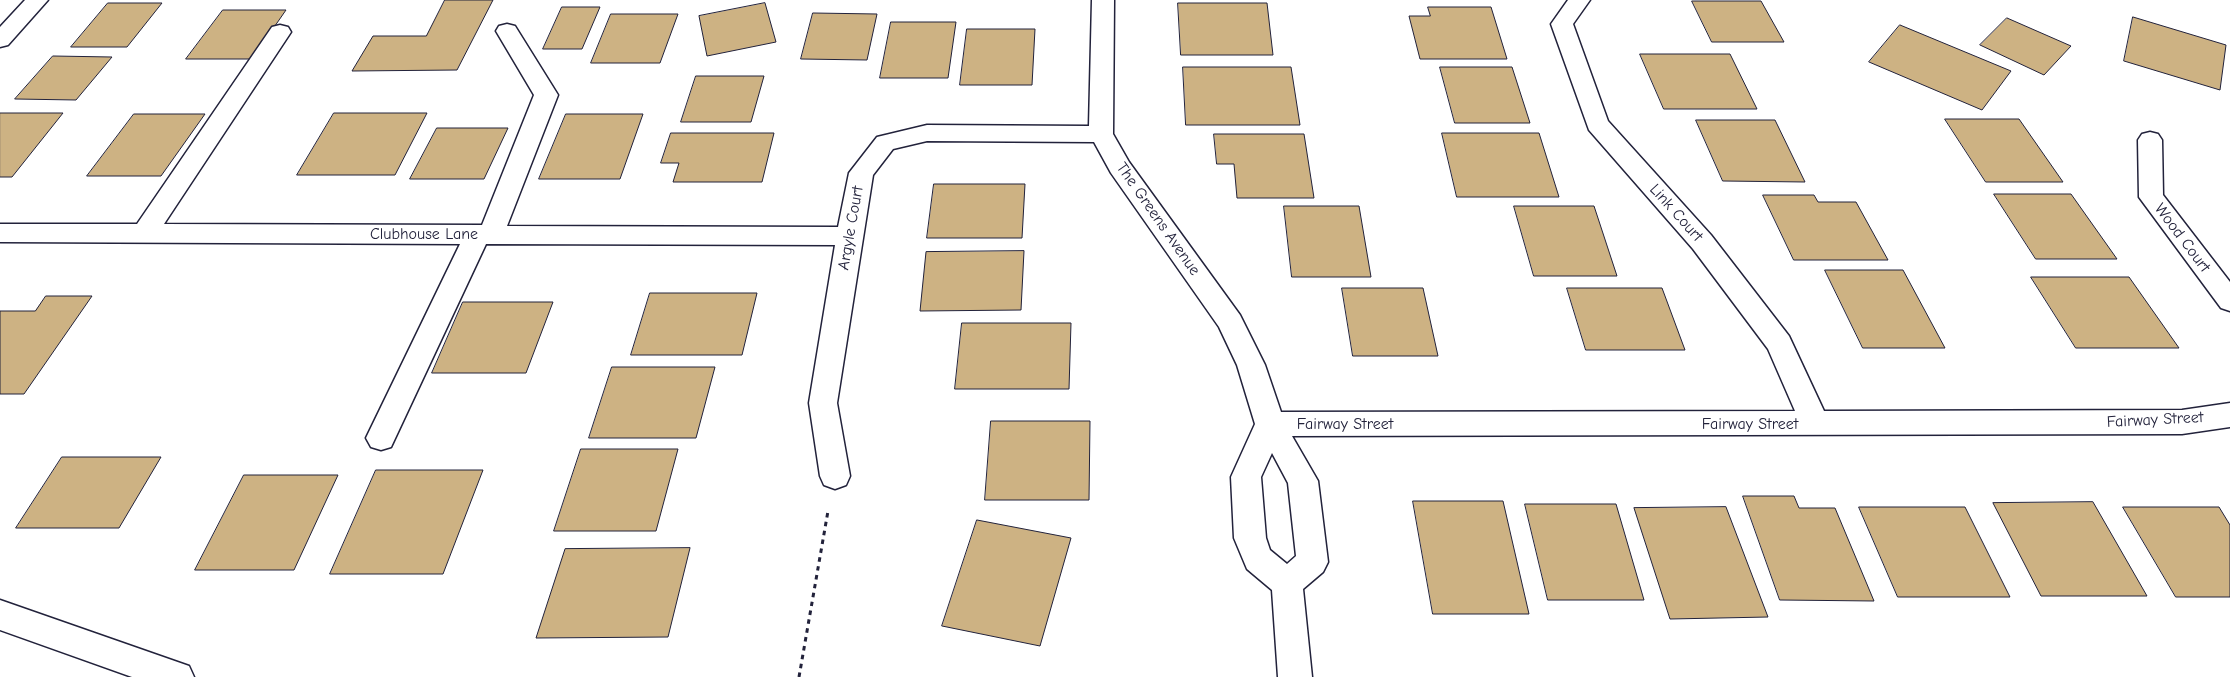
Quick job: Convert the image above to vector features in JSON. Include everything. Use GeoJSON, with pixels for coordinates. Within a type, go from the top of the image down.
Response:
{"type":"FeatureCollection","features":[{"type":"Feature","properties":{"kind":"street"},"geometry":{"type":"LineString","coordinates":[[0,40],[37,0]]}},
{"type":"Feature","properties":{"kind":"street"},"geometry":{"type":"LineString","coordinates":[[1101,134],[1103,0]]}},
{"type":"Feature","properties":{"kind":"street","name":"Link Court"},"geometry":{"type":"LineString","coordinates":[[1580,0],[1562,24],[1597,124],[1702,242],[1779,344],[1814,424]]}},
{"type":"Feature","properties":{"kind":"street"},"geometry":{"type":"LineString","coordinates":[[381,438],[484,235],[546,95],[507,31]]}},
{"type":"Feature","properties":{"kind":"street"},"geometry":{"type":"LineString","coordinates":[[144,234],[280,32]]}},
{"type":"Feature","properties":{"kind":"street","name":"Argyle Court"},"geometry":{"type":"LineString","coordinates":[[835,476],[823,403],[849,236],[861,173],[885,142],[926,133],[1101,134]]}},
{"type":"Feature","properties":{"kind":"street","name":"The Greens Avenue"},"geometry":{"type":"LineString","coordinates":[[1101,134],[1120,167],[1230,322],[1252,365],[1270,424],[1303,481],[1312,562],[1287,584]]}},
{"type":"Feature","properties":{"kind":"street","name":"Wood Court"},"geometry":{"type":"LineString","coordinates":[[2150,140],[2151,197],[2230,301]]}},
{"type":"Feature","properties":{"kind":"street","name":"Clubhouse Lane"},"geometry":{"type":"LineString","coordinates":[[0,233],[849,236]]}},
{"type":"Feature","properties":{"kind":"street","name":"Fairway Street"},"geometry":{"type":"LineString","coordinates":[[1270,424],[2182,422],[2230,415]]}},
{"type":"Feature","properties":{"kind":"street"},"geometry":{"type":"LineString","coordinates":[[1270,424],[1246,478],[1250,538],[1258,559],[1287,584],[1295,677]]}},
{"type":"Feature","properties":{"kind":"street"},"geometry":{"type":"LineString","coordinates":[[0,615],[177,677]]}},
{"type":"Feature","properties":{"kind":"path"},"geometry":{"type":"LineString","coordinates":[[799,677],[835,476]]}},
{"type":"Feature","properties":{"kind":"building"},"geometry":{"type":"Polygon","coordinates":[[[445,0],[493,0],[457,70],[352,71],[373,36],[426,36],[445,0]]]}},
{"type":"Feature","properties":{"kind":"building"},"geometry":{"type":"Polygon","coordinates":[[[1692,1],[1761,1],[1784,42],[1712,42],[1692,1]]]}},
{"type":"Feature","properties":{"kind":"building"},"geometry":{"type":"Polygon","coordinates":[[[108,3],[162,3],[127,47],[71,47],[108,3]]]}},
{"type":"Feature","properties":{"kind":"building"},"geometry":{"type":"Polygon","coordinates":[[[765,3],[776,42],[707,56],[699,16],[765,3]]]}},
{"type":"Feature","properties":{"kind":"building"},"geometry":{"type":"Polygon","coordinates":[[[1178,3],[1267,3],[1273,55],[1181,55],[1178,3]]]}},
{"type":"Feature","properties":{"kind":"building"},"geometry":{"type":"Polygon","coordinates":[[[562,7],[600,7],[582,49],[543,49],[562,7]]]}},
{"type":"Feature","properties":{"kind":"building"},"geometry":{"type":"Polygon","coordinates":[[[1428,7],[1491,7],[1507,59],[1420,59],[1409,16],[1430,16],[1428,7]]]}},
{"type":"Feature","properties":{"kind":"building"},"geometry":{"type":"Polygon","coordinates":[[[223,10],[286,10],[252,59],[186,59],[223,10]]]}},
{"type":"Feature","properties":{"kind":"building"},"geometry":{"type":"Polygon","coordinates":[[[813,13],[877,14],[867,60],[801,59],[813,13]]]}},
{"type":"Feature","properties":{"kind":"building"},"geometry":{"type":"Polygon","coordinates":[[[611,14],[678,14],[660,63],[591,63],[611,14]]]}},
{"type":"Feature","properties":{"kind":"building"},"geometry":{"type":"Polygon","coordinates":[[[2133,17],[2226,45],[2220,90],[2124,61],[2133,17]]]}},
{"type":"Feature","properties":{"kind":"building"},"geometry":{"type":"Polygon","coordinates":[[[2007,18],[2071,46],[2044,75],[1980,45],[2007,18]]]}},
{"type":"Feature","properties":{"kind":"building"},"geometry":{"type":"Polygon","coordinates":[[[891,22],[956,22],[948,78],[880,78],[891,22]]]}},
{"type":"Feature","properties":{"kind":"building"},"geometry":{"type":"Polygon","coordinates":[[[1900,25],[2011,71],[1982,110],[1869,62],[1900,25]]]}},
{"type":"Feature","properties":{"kind":"building"},"geometry":{"type":"Polygon","coordinates":[[[967,29],[1035,29],[1032,85],[960,85],[967,29]]]}},
{"type":"Feature","properties":{"kind":"building"},"geometry":{"type":"Polygon","coordinates":[[[1640,54],[1730,54],[1757,109],[1664,109],[1640,54]]]}},
{"type":"Feature","properties":{"kind":"building"},"geometry":{"type":"Polygon","coordinates":[[[53,56],[112,57],[76,100],[15,99],[53,56]]]}},
{"type":"Feature","properties":{"kind":"building"},"geometry":{"type":"Polygon","coordinates":[[[1183,67],[1291,67],[1300,125],[1186,125],[1183,67]]]}},
{"type":"Feature","properties":{"kind":"building"},"geometry":{"type":"Polygon","coordinates":[[[1440,67],[1512,67],[1530,123],[1455,123],[1440,67]]]}},
{"type":"Feature","properties":{"kind":"building"},"geometry":{"type":"Polygon","coordinates":[[[696,76],[764,76],[751,122],[681,122],[696,76]]]}},
{"type":"Feature","properties":{"kind":"building"},"geometry":{"type":"Polygon","coordinates":[[[0,113],[63,113],[12,177],[0,177],[0,113]]]}},
{"type":"Feature","properties":{"kind":"building"},"geometry":{"type":"Polygon","coordinates":[[[334,113],[427,113],[395,175],[297,175],[334,113]]]}},
{"type":"Feature","properties":{"kind":"building"},"geometry":{"type":"Polygon","coordinates":[[[134,114],[205,114],[161,176],[87,176],[134,114]]]}},
{"type":"Feature","properties":{"kind":"building"},"geometry":{"type":"Polygon","coordinates":[[[566,114],[643,114],[620,179],[539,179],[566,114]]]}},
{"type":"Feature","properties":{"kind":"building"},"geometry":{"type":"Polygon","coordinates":[[[1945,119],[2019,119],[2063,182],[1986,182],[1945,119]]]}},
{"type":"Feature","properties":{"kind":"building"},"geometry":{"type":"Polygon","coordinates":[[[1696,120],[1775,120],[1805,182],[1723,181],[1696,120]]]}},
{"type":"Feature","properties":{"kind":"building"},"geometry":{"type":"Polygon","coordinates":[[[437,128],[508,128],[484,179],[410,179],[437,128]]]}},
{"type":"Feature","properties":{"kind":"building"},"geometry":{"type":"Polygon","coordinates":[[[671,133],[774,133],[762,182],[673,182],[679,163],[661,163],[671,133]]]}},
{"type":"Feature","properties":{"kind":"building"},"geometry":{"type":"Polygon","coordinates":[[[1442,133],[1539,133],[1559,197],[1457,197],[1442,133]]]}},
{"type":"Feature","properties":{"kind":"building"},"geometry":{"type":"Polygon","coordinates":[[[1214,134],[1304,134],[1314,198],[1237,198],[1234,164],[1217,164],[1214,134]]]}},
{"type":"Feature","properties":{"kind":"building"},"geometry":{"type":"Polygon","coordinates":[[[934,184],[1025,184],[1022,238],[927,238],[934,184]]]}},
{"type":"Feature","properties":{"kind":"building"},"geometry":{"type":"Polygon","coordinates":[[[1994,194],[2071,194],[2117,259],[2036,259],[1994,194]]]}},
{"type":"Feature","properties":{"kind":"building"},"geometry":{"type":"Polygon","coordinates":[[[1763,195],[1814,195],[1818,202],[1856,202],[1888,260],[1794,260],[1763,195]]]}},
{"type":"Feature","properties":{"kind":"building"},"geometry":{"type":"Polygon","coordinates":[[[1284,206],[1359,206],[1371,277],[1292,277],[1284,206]]]}},
{"type":"Feature","properties":{"kind":"building"},"geometry":{"type":"Polygon","coordinates":[[[1514,206],[1594,206],[1617,276],[1534,276],[1514,206]]]}},
{"type":"Feature","properties":{"kind":"building"},"geometry":{"type":"Polygon","coordinates":[[[1024,251],[1021,310],[920,311],[926,252],[1024,251]]]}},
{"type":"Feature","properties":{"kind":"building"},"geometry":{"type":"Polygon","coordinates":[[[1825,270],[1903,270],[1945,348],[1863,348],[1825,270]]]}},
{"type":"Feature","properties":{"kind":"building"},"geometry":{"type":"Polygon","coordinates":[[[2031,277],[2129,277],[2179,348],[2076,348],[2031,277]]]}},
{"type":"Feature","properties":{"kind":"building"},"geometry":{"type":"Polygon","coordinates":[[[1342,288],[1423,288],[1438,356],[1353,356],[1342,288]]]}},
{"type":"Feature","properties":{"kind":"building"},"geometry":{"type":"Polygon","coordinates":[[[1567,288],[1662,288],[1685,350],[1586,350],[1567,288]]]}},
{"type":"Feature","properties":{"kind":"building"},"geometry":{"type":"Polygon","coordinates":[[[650,293],[757,293],[742,355],[631,355],[650,293]]]}},
{"type":"Feature","properties":{"kind":"building"},"geometry":{"type":"Polygon","coordinates":[[[46,296],[92,296],[24,394],[0,394],[0,311],[35,311],[46,296]]]}},
{"type":"Feature","properties":{"kind":"building"},"geometry":{"type":"Polygon","coordinates":[[[463,302],[553,302],[526,373],[432,373],[463,302]]]}},
{"type":"Feature","properties":{"kind":"building"},"geometry":{"type":"Polygon","coordinates":[[[962,323],[1071,323],[1069,389],[955,389],[962,323]]]}},
{"type":"Feature","properties":{"kind":"building"},"geometry":{"type":"Polygon","coordinates":[[[612,367],[715,367],[696,438],[589,438],[612,367]]]}},
{"type":"Feature","properties":{"kind":"building"},"geometry":{"type":"Polygon","coordinates":[[[991,421],[1090,421],[1089,500],[985,500],[991,421]]]}},
{"type":"Feature","properties":{"kind":"building"},"geometry":{"type":"Polygon","coordinates":[[[581,449],[678,449],[656,531],[554,531],[581,449]]]}},
{"type":"Feature","properties":{"kind":"building"},"geometry":{"type":"Polygon","coordinates":[[[62,457],[161,457],[119,528],[16,528],[62,457]]]}},
{"type":"Feature","properties":{"kind":"building"},"geometry":{"type":"Polygon","coordinates":[[[376,470],[483,470],[443,574],[330,574],[376,470]]]}},
{"type":"Feature","properties":{"kind":"building"},"geometry":{"type":"Polygon","coordinates":[[[244,475],[338,475],[294,570],[195,570],[244,475]]]}},
{"type":"Feature","properties":{"kind":"building"},"geometry":{"type":"Polygon","coordinates":[[[1743,496],[1794,496],[1799,508],[1835,508],[1874,601],[1780,600],[1743,496]]]}},
{"type":"Feature","properties":{"kind":"building"},"geometry":{"type":"Polygon","coordinates":[[[1413,501],[1503,501],[1529,614],[1433,614],[1413,501]]]}},
{"type":"Feature","properties":{"kind":"building"},"geometry":{"type":"Polygon","coordinates":[[[2093,502],[2147,596],[2041,596],[1993,503],[2093,502]]]}},
{"type":"Feature","properties":{"kind":"building"},"geometry":{"type":"Polygon","coordinates":[[[1525,504],[1616,504],[1644,600],[1548,600],[1525,504]]]}},
{"type":"Feature","properties":{"kind":"building"},"geometry":{"type":"Polygon","coordinates":[[[1726,507],[1768,617],[1670,619],[1634,508],[1726,507]]]}},
{"type":"Feature","properties":{"kind":"building"},"geometry":{"type":"Polygon","coordinates":[[[1859,507],[1965,507],[2010,597],[1898,597],[1859,507]]]}},
{"type":"Feature","properties":{"kind":"building"},"geometry":{"type":"Polygon","coordinates":[[[2123,507],[2219,507],[2230,525],[2230,597],[2176,597],[2123,507]]]}},
{"type":"Feature","properties":{"kind":"building"},"geometry":{"type":"Polygon","coordinates":[[[977,520],[1071,538],[1040,646],[942,626],[977,520]]]}},
{"type":"Feature","properties":{"kind":"building"},"geometry":{"type":"Polygon","coordinates":[[[690,548],[668,637],[536,638],[565,549],[690,548]]]}}]}
